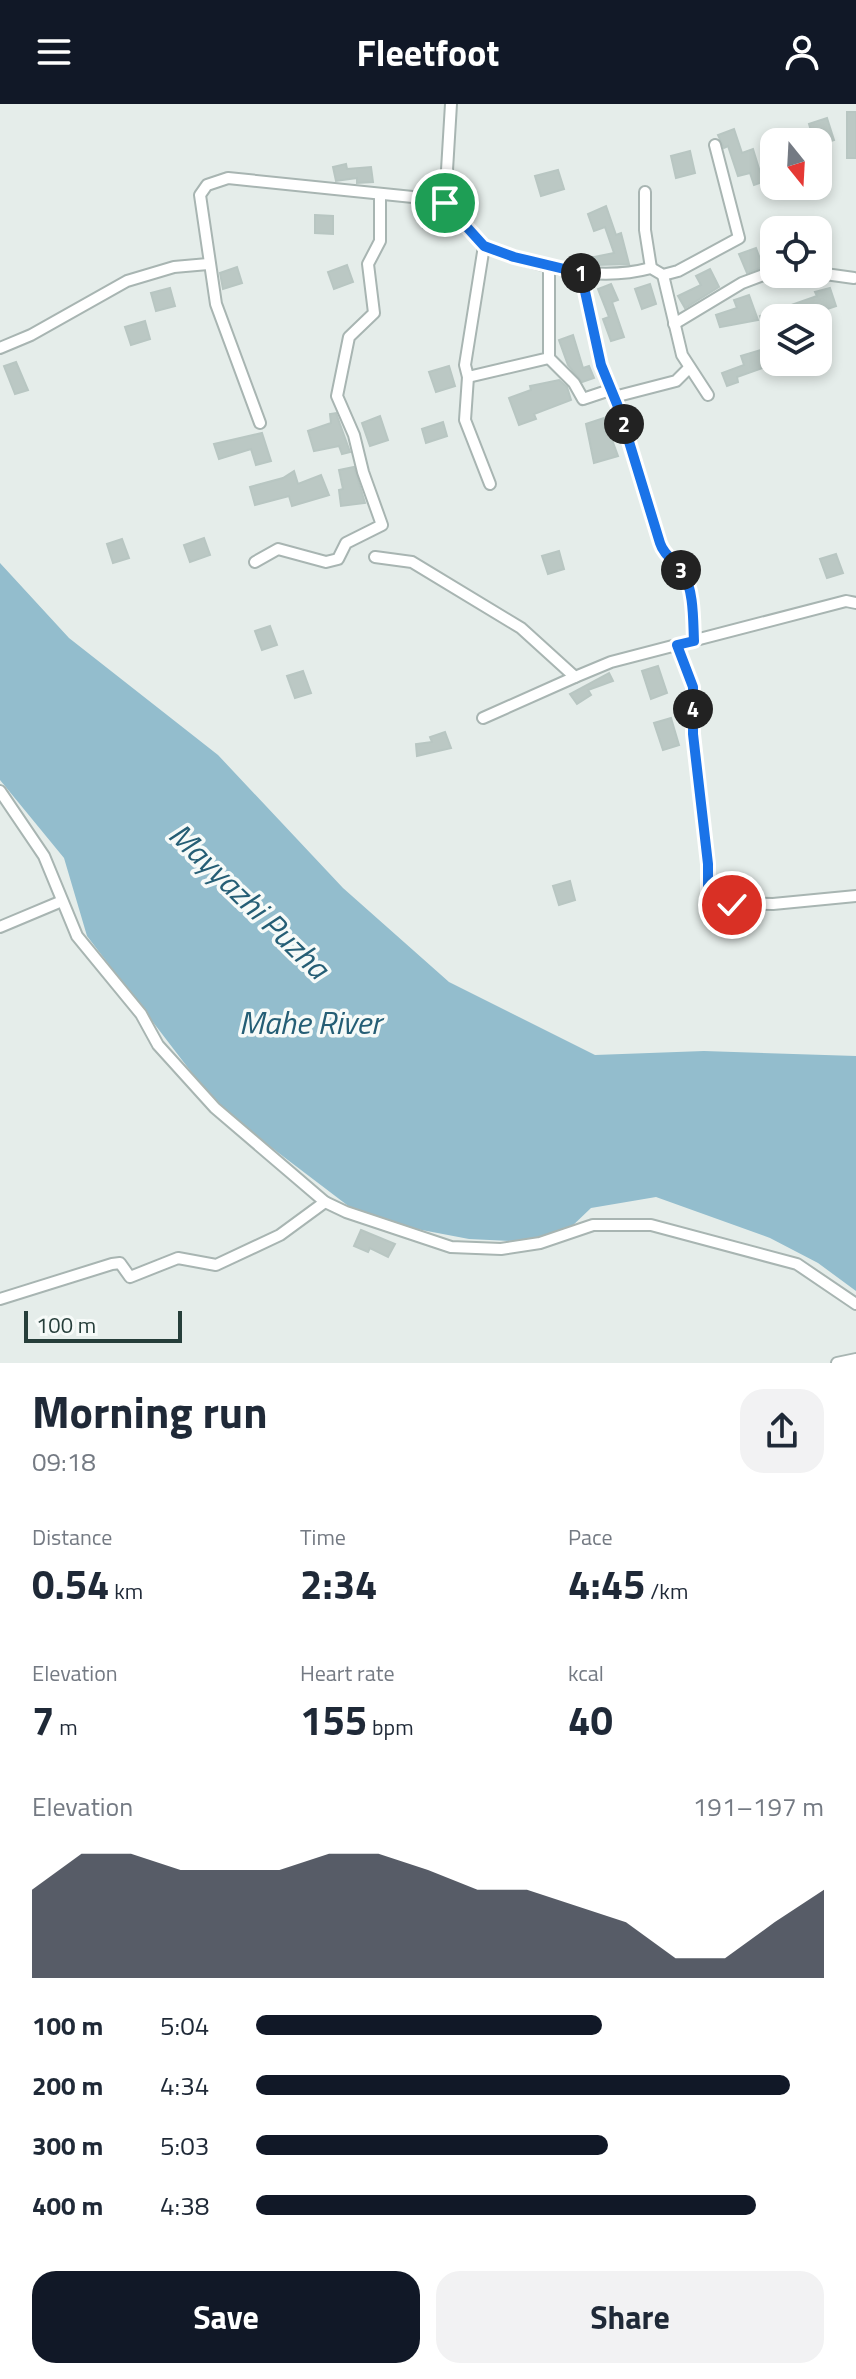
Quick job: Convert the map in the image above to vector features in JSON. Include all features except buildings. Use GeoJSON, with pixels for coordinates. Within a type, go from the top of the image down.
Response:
{"type":"FeatureCollection","features":[{"type":"Feature","properties":{"kind":"street"},"geometry":{"type":"LineString","coordinates":[[445,203],[451,104]]}},
{"type":"Feature","properties":{"kind":"street"},"geometry":{"type":"LineString","coordinates":[[260,423],[216,304],[200,195],[207,185],[228,178],[442,200],[484,246],[581,273],[621,276],[651,268],[663,275],[678,271],[739,238],[715,145]]}},
{"type":"Feature","properties":{"kind":"street"},"geometry":{"type":"LineString","coordinates":[[645,192],[645,230],[651,268]]}},
{"type":"Feature","properties":{"kind":"street"},"geometry":{"type":"LineString","coordinates":[[255,562],[278,549],[326,562],[338,559],[346,543],[382,525],[354,435],[337,396],[349,337],[374,313],[368,264],[380,241],[380,194]]}},
{"type":"Feature","properties":{"kind":"street"},"geometry":{"type":"LineString","coordinates":[[484,246],[465,365],[468,377],[465,420],[490,484]]}},
{"type":"Feature","properties":{"kind":"street"},"geometry":{"type":"LineString","coordinates":[[0,348],[31,335],[127,281],[174,267],[208,264]]}},
{"type":"Feature","properties":{"kind":"street"},"geometry":{"type":"LineString","coordinates":[[549,266],[549,358],[574,383],[583,399],[676,381],[689,368]]}},
{"type":"Feature","properties":{"kind":"street"},"geometry":{"type":"LineString","coordinates":[[581,273],[601,365],[663,553],[683,573],[694,641]]}},
{"type":"Feature","properties":{"kind":"street"},"geometry":{"type":"LineString","coordinates":[[663,275],[674,324],[689,368],[708,395]]}},
{"type":"Feature","properties":{"kind":"street"},"geometry":{"type":"LineString","coordinates":[[832,275],[854,278]]}},
{"type":"Feature","properties":{"kind":"street"},"geometry":{"type":"LineString","coordinates":[[674,324],[742,283],[760,276]]}},
{"type":"Feature","properties":{"kind":"street"},"geometry":{"type":"LineString","coordinates":[[468,377],[549,358]]}},
{"type":"Feature","properties":{"kind":"street"},"geometry":{"type":"LineString","coordinates":[[375,557],[412,562],[521,628],[575,677]]}},
{"type":"Feature","properties":{"kind":"street"},"geometry":{"type":"LineString","coordinates":[[483,718],[611,662],[846,601],[856,603]]}},
{"type":"Feature","properties":{"kind":"street"},"geometry":{"type":"LineString","coordinates":[[677,645],[693,687],[693,734],[708,864],[708,902],[773,904],[856,896]]}},
{"type":"Feature","properties":{"kind":"street"},"geometry":{"type":"LineString","coordinates":[[0,791],[44,856],[77,936],[141,1014],[158,1045],[215,1108],[325,1202],[451,1247],[501,1249],[540,1243],[593,1225],[651,1225],[797,1264],[856,1304]]}},
{"type":"Feature","properties":{"kind":"street"},"geometry":{"type":"LineString","coordinates":[[0,927],[62,901]]}},
{"type":"Feature","properties":{"kind":"street"},"geometry":{"type":"LineString","coordinates":[[0,1299],[112,1264],[120,1263],[130,1277],[137,1277],[163,1262],[178,1258],[216,1265],[280,1235],[325,1202]]}},
{"type":"Feature","properties":{"kind":"street"},"geometry":{"type":"LineString","coordinates":[[837,1363],[856,1359]]}},
{"type":"Feature","properties":{"kind":"water","name":"Mahe River"},"geometry":{"type":"Polygon","coordinates":[[[0,563],[69,638],[218,755],[343,888],[449,982],[595,1055],[704,1051],[856,1056],[856,1291],[818,1263],[770,1238],[656,1197],[591,1208],[569,1229],[534,1242],[469,1239],[406,1227],[351,1208],[218,1107],[87,936],[64,858],[0,780],[0,563]]]}},
{"type":"Feature","properties":{"kind":"route"},"geometry":{"type":"LineString","coordinates":[[445,203],[484,246],[514,257],[581,273],[601,365],[619,409],[663,553],[683,573],[689,589],[694,641],[677,645],[693,687],[693,734],[708,864],[708,902],[732,905]]}},
{"type":"Feature","properties":{"kind":"water label","name":"Mayyazhi Puzha"},"geometry":{"type":"Point","coordinates":[249,901]}}]}
